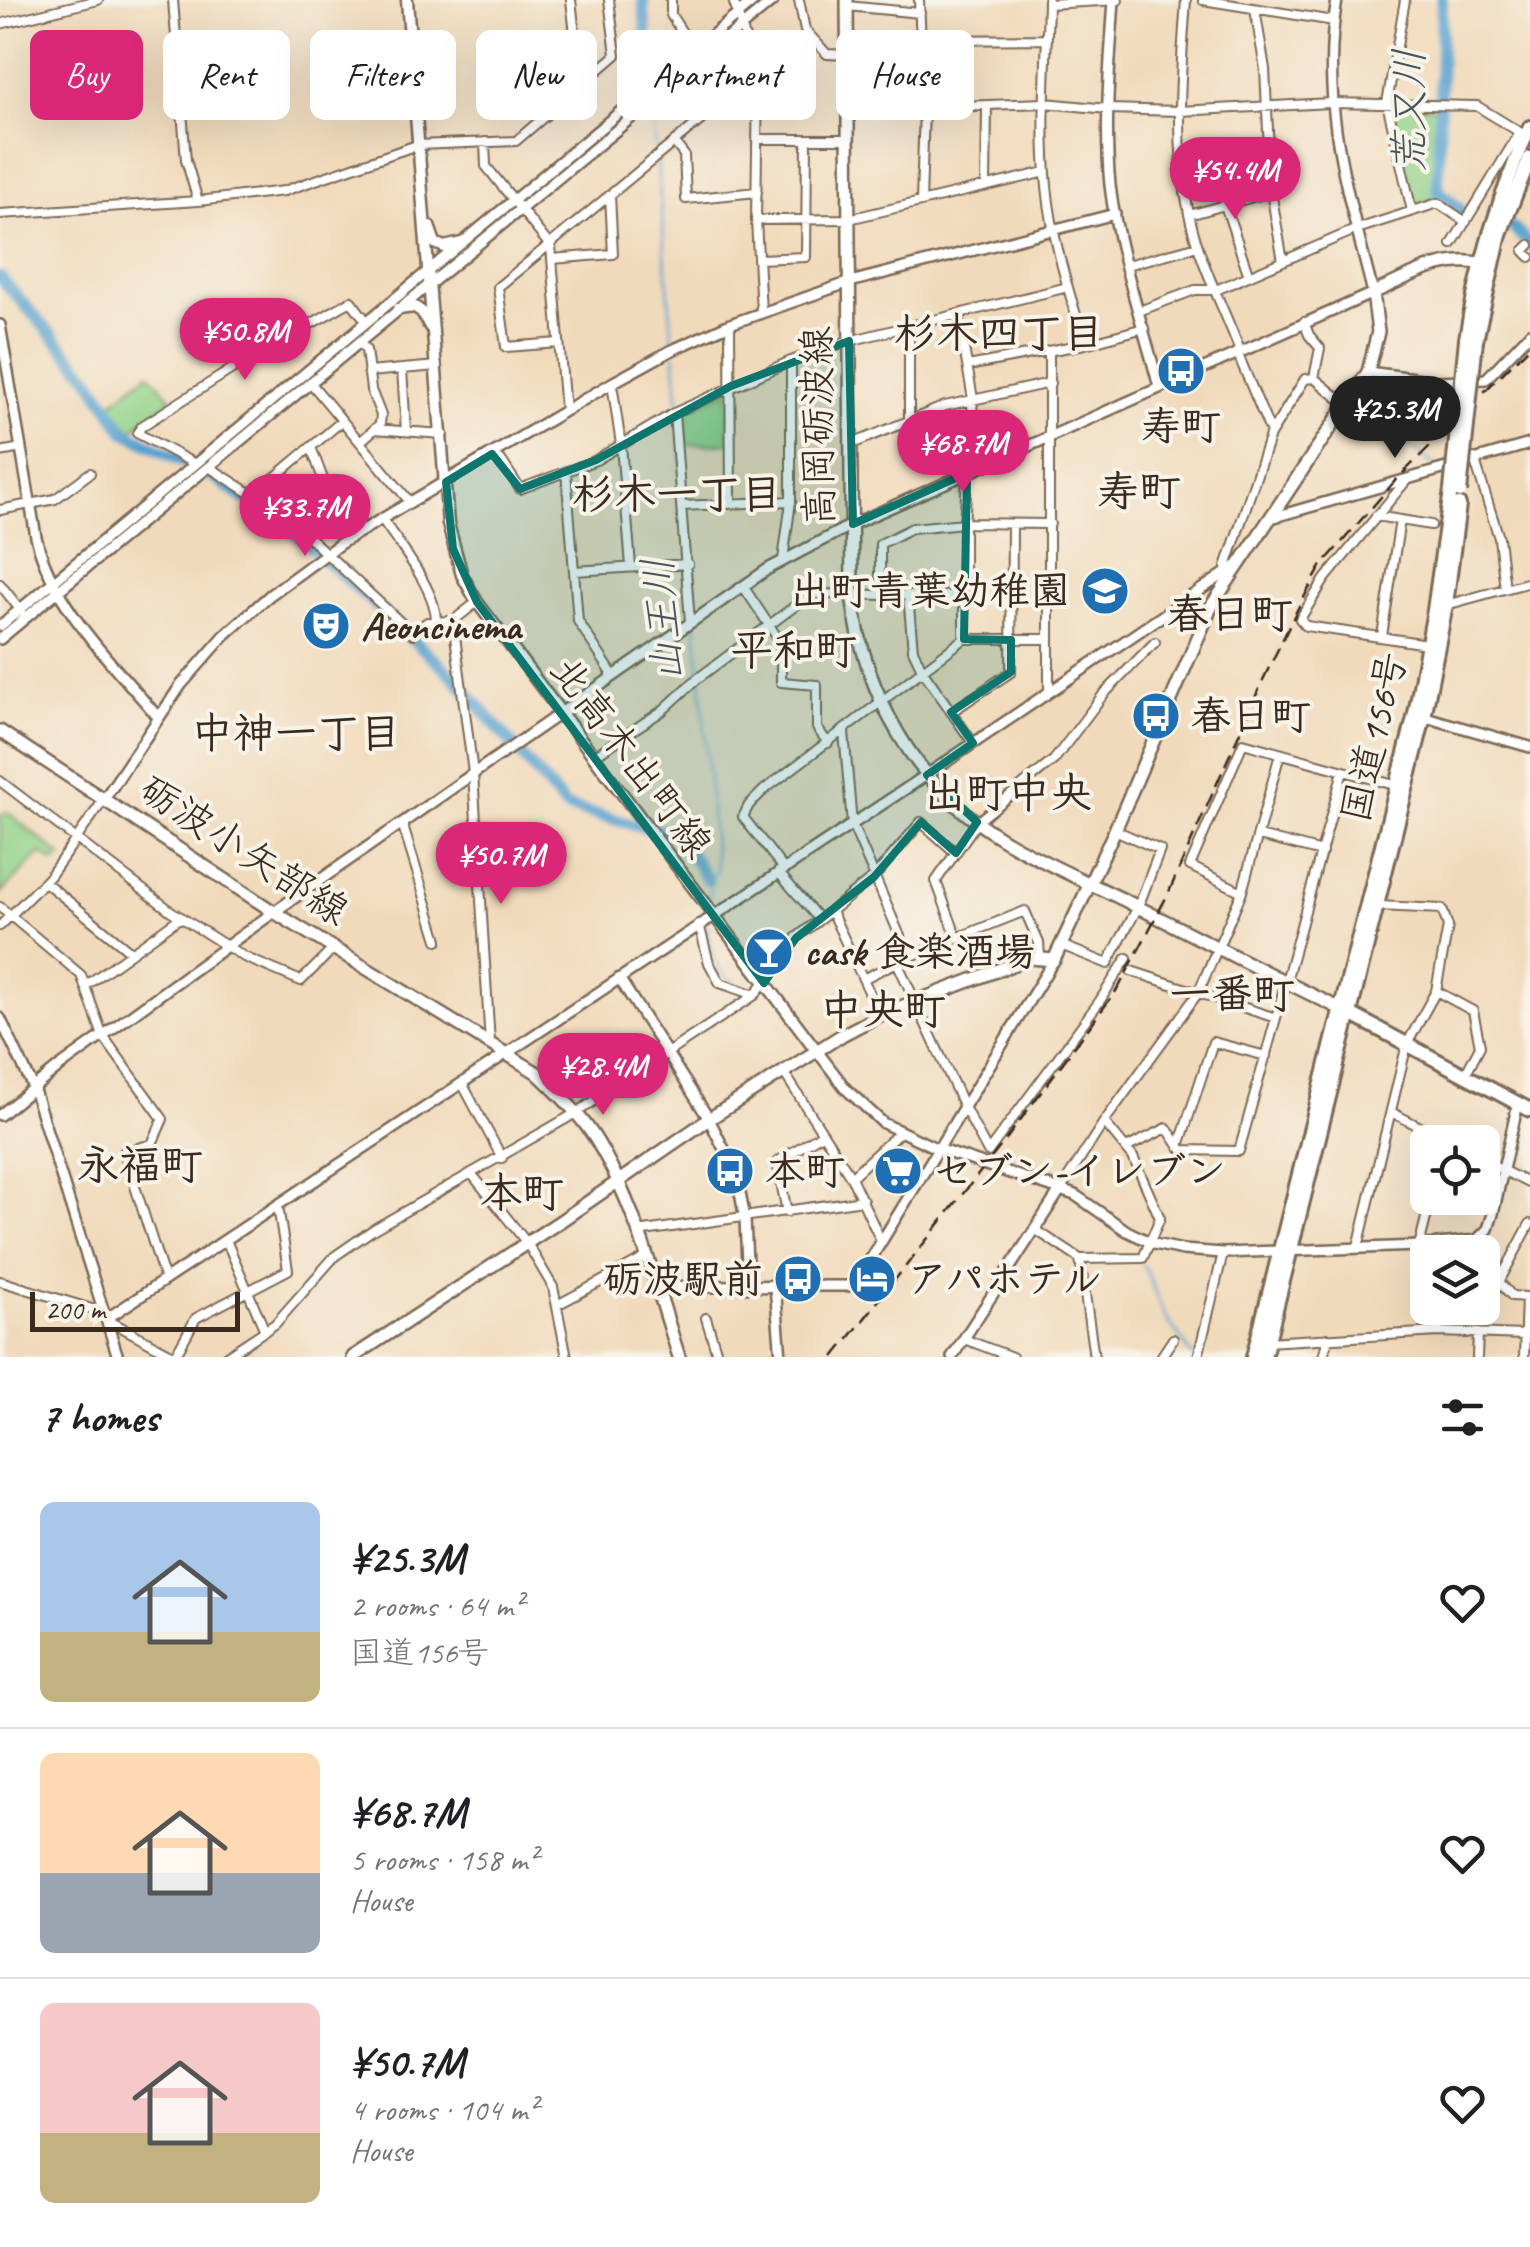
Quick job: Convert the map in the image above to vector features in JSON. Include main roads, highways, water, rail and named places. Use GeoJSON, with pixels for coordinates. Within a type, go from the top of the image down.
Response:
{"type":"FeatureCollection","features":[{"type":"Feature","properties":{"kind":"highway","name":"国道156号"},"geometry":{"type":"LineString","coordinates":[[1345,1011],[1378,906],[1446,606],[1471,339],[1486,264],[1525,132]]}},
{"type":"Feature","properties":{"kind":"highway","name":"国道156号"},"geometry":{"type":"LineString","coordinates":[[1486,264],[1530,158]]}},
{"type":"Feature","properties":{"kind":"highway","name":"国道156号"},"geometry":{"type":"LineString","coordinates":[[1264,1357],[1259,1347],[1398,786],[1420,716],[1428,644],[1456,491]]}},
{"type":"Feature","properties":{"kind":"highway"},"geometry":{"type":"LineString","coordinates":[[1345,1011],[1524,1106]]}},
{"type":"Feature","properties":{"kind":"main road","name":"北高木出町線"},"geometry":{"type":"LineString","coordinates":[[407,0],[453,549],[477,602],[817,1052]]}},
{"type":"Feature","properties":{"kind":"main road","name":"高岡砺波線"},"geometry":{"type":"LineString","coordinates":[[847,3],[852,594],[865,664],[881,704],[895,731],[928,774],[952,800],[1001,838],[1345,1011]]}},
{"type":"Feature","properties":{"kind":"main road"},"geometry":{"type":"LineString","coordinates":[[422,200],[436,242],[444,247],[462,243]]}},
{"type":"Feature","properties":{"kind":"main road"},"geometry":{"type":"LineString","coordinates":[[353,1357],[709,1119],[880,1015],[1040,956],[1054,960],[1212,606],[1233,568],[1368,372],[1378,332],[1373,293],[1441,262],[1486,264]]}},
{"type":"Feature","properties":{"kind":"main road"},"geometry":{"type":"LineString","coordinates":[[398,309],[415,307],[422,312],[436,352]]}},
{"type":"Feature","properties":{"kind":"main road","name":"砺波小矢部線"},"geometry":{"type":"LineString","coordinates":[[0,731],[274,912],[536,1072],[594,1136],[647,1257],[679,1357]]}},
{"type":"Feature","properties":{"kind":"main road"},"geometry":{"type":"LineString","coordinates":[[658,1287],[775,1286]]}},
{"type":"Feature","properties":{"kind":"waterway","name":"山王川"},"geometry":{"type":"LineString","coordinates":[[643,0],[646,30]]}},
{"type":"Feature","properties":{"kind":"waterway","name":"荒又川"},"geometry":{"type":"LineString","coordinates":[[1442,0],[1438,190],[1463,212]]}},
{"type":"Feature","properties":{"kind":"waterway","name":"山王川"},"geometry":{"type":"LineString","coordinates":[[654,120],[656,154]]}},
{"type":"Feature","properties":{"kind":"waterway","name":"山王川"},"geometry":{"type":"LineString","coordinates":[[657,162],[673,343]]}},
{"type":"Feature","properties":{"kind":"waterway","name":"荒又川"},"geometry":{"type":"LineString","coordinates":[[1512,227],[1530,245]]}},
{"type":"Feature","properties":{"kind":"waterway"},"geometry":{"type":"LineString","coordinates":[[0,277],[89,377],[124,431],[215,478],[301,538],[454,677],[566,807],[671,834],[684,844],[708,881]]}},
{"type":"Feature","properties":{"kind":"waterway","name":"山王川"},"geometry":{"type":"LineString","coordinates":[[674,351],[679,408]]}},
{"type":"Feature","properties":{"kind":"waterway"},"geometry":{"type":"LineString","coordinates":[[1346,409],[1435,466]]}},
{"type":"Feature","properties":{"kind":"waterway","name":"山王川"},"geometry":{"type":"LineString","coordinates":[[679,416],[686,503]]}},
{"type":"Feature","properties":{"kind":"waterway","name":"山王川"},"geometry":{"type":"LineString","coordinates":[[687,511],[696,617]]}},
{"type":"Feature","properties":{"kind":"waterway","name":"山王川"},"geometry":{"type":"LineString","coordinates":[[696,625],[700,672]]}},
{"type":"Feature","properties":{"kind":"waterway","name":"山王川"},"geometry":{"type":"LineString","coordinates":[[701,680],[716,872],[708,881],[708,898]]}},
{"type":"Feature","properties":{"kind":"waterway","name":"山王川"},"geometry":{"type":"LineString","coordinates":[[707,925],[715,960],[723,974],[738,985]]}},
{"type":"Feature","properties":{"kind":"waterway"},"geometry":{"type":"LineString","coordinates":[[953,1148],[1012,1161],[1056,1178]]}},
{"type":"Feature","properties":{"kind":"waterway"},"geometry":{"type":"LineString","coordinates":[[1143,1264],[1165,1316],[1193,1357]]}},
{"type":"Feature","properties":{"kind":"railway"},"geometry":{"type":"LineString","coordinates":[[834,1357],[1007,1138],[1119,987],[1168,894],[1262,682],[1322,565],[1394,482],[1530,346]]}},
{"type":"Feature","properties":{"kind":"place","name":"寿町"},"geometry":{"type":"Point","coordinates":[1181,371]}},
{"type":"Feature","properties":{"kind":"place","name":"出町青葉幼稚園"},"geometry":{"type":"Point","coordinates":[1105,591]}},
{"type":"Feature","properties":{"kind":"place","name":"Aeoncinema"},"geometry":{"type":"Point","coordinates":[326,626]}},
{"type":"Feature","properties":{"kind":"place","name":"春日町"},"geometry":{"type":"Point","coordinates":[1156,716]}},
{"type":"Feature","properties":{"kind":"place","name":"cask 食楽酒場"},"geometry":{"type":"Point","coordinates":[769,952]}},
{"type":"Feature","properties":{"kind":"place","name":"本町"},"geometry":{"type":"Point","coordinates":[730,1171]}},
{"type":"Feature","properties":{"kind":"place","name":"セブン-イレブン"},"geometry":{"type":"Point","coordinates":[898,1171]}},
{"type":"Feature","properties":{"kind":"place","name":"砺波駅前"},"geometry":{"type":"Point","coordinates":[798,1279]}},
{"type":"Feature","properties":{"kind":"place","name":"アパホテル"},"geometry":{"type":"Point","coordinates":[872,1279]}},
{"type":"Feature","properties":{"kind":"district","name":"杉木四丁目"},"geometry":{"type":"Point","coordinates":[999,333]}},
{"type":"Feature","properties":{"kind":"district","name":"寿町"},"geometry":{"type":"Point","coordinates":[1139,491]}},
{"type":"Feature","properties":{"kind":"district","name":"杉木一丁目"},"geometry":{"type":"Point","coordinates":[677,494]}},
{"type":"Feature","properties":{"kind":"district","name":"春日町"},"geometry":{"type":"Point","coordinates":[1230,614]}},
{"type":"Feature","properties":{"kind":"district","name":"平和町"},"geometry":{"type":"Point","coordinates":[794,650]}},
{"type":"Feature","properties":{"kind":"district","name":"中神一丁目"},"geometry":{"type":"Point","coordinates":[296,733]}},
{"type":"Feature","properties":{"kind":"district","name":"出町中央"},"geometry":{"type":"Point","coordinates":[1008,793]}},
{"type":"Feature","properties":{"kind":"district","name":"一番町"},"geometry":{"type":"Point","coordinates":[1232,994]}},
{"type":"Feature","properties":{"kind":"district","name":"中央町"},"geometry":{"type":"Point","coordinates":[883,1010]}},
{"type":"Feature","properties":{"kind":"district","name":"永福町"},"geometry":{"type":"Point","coordinates":[140,1165]}},
{"type":"Feature","properties":{"kind":"district","name":"本町"},"geometry":{"type":"Point","coordinates":[522,1193]}}]}
